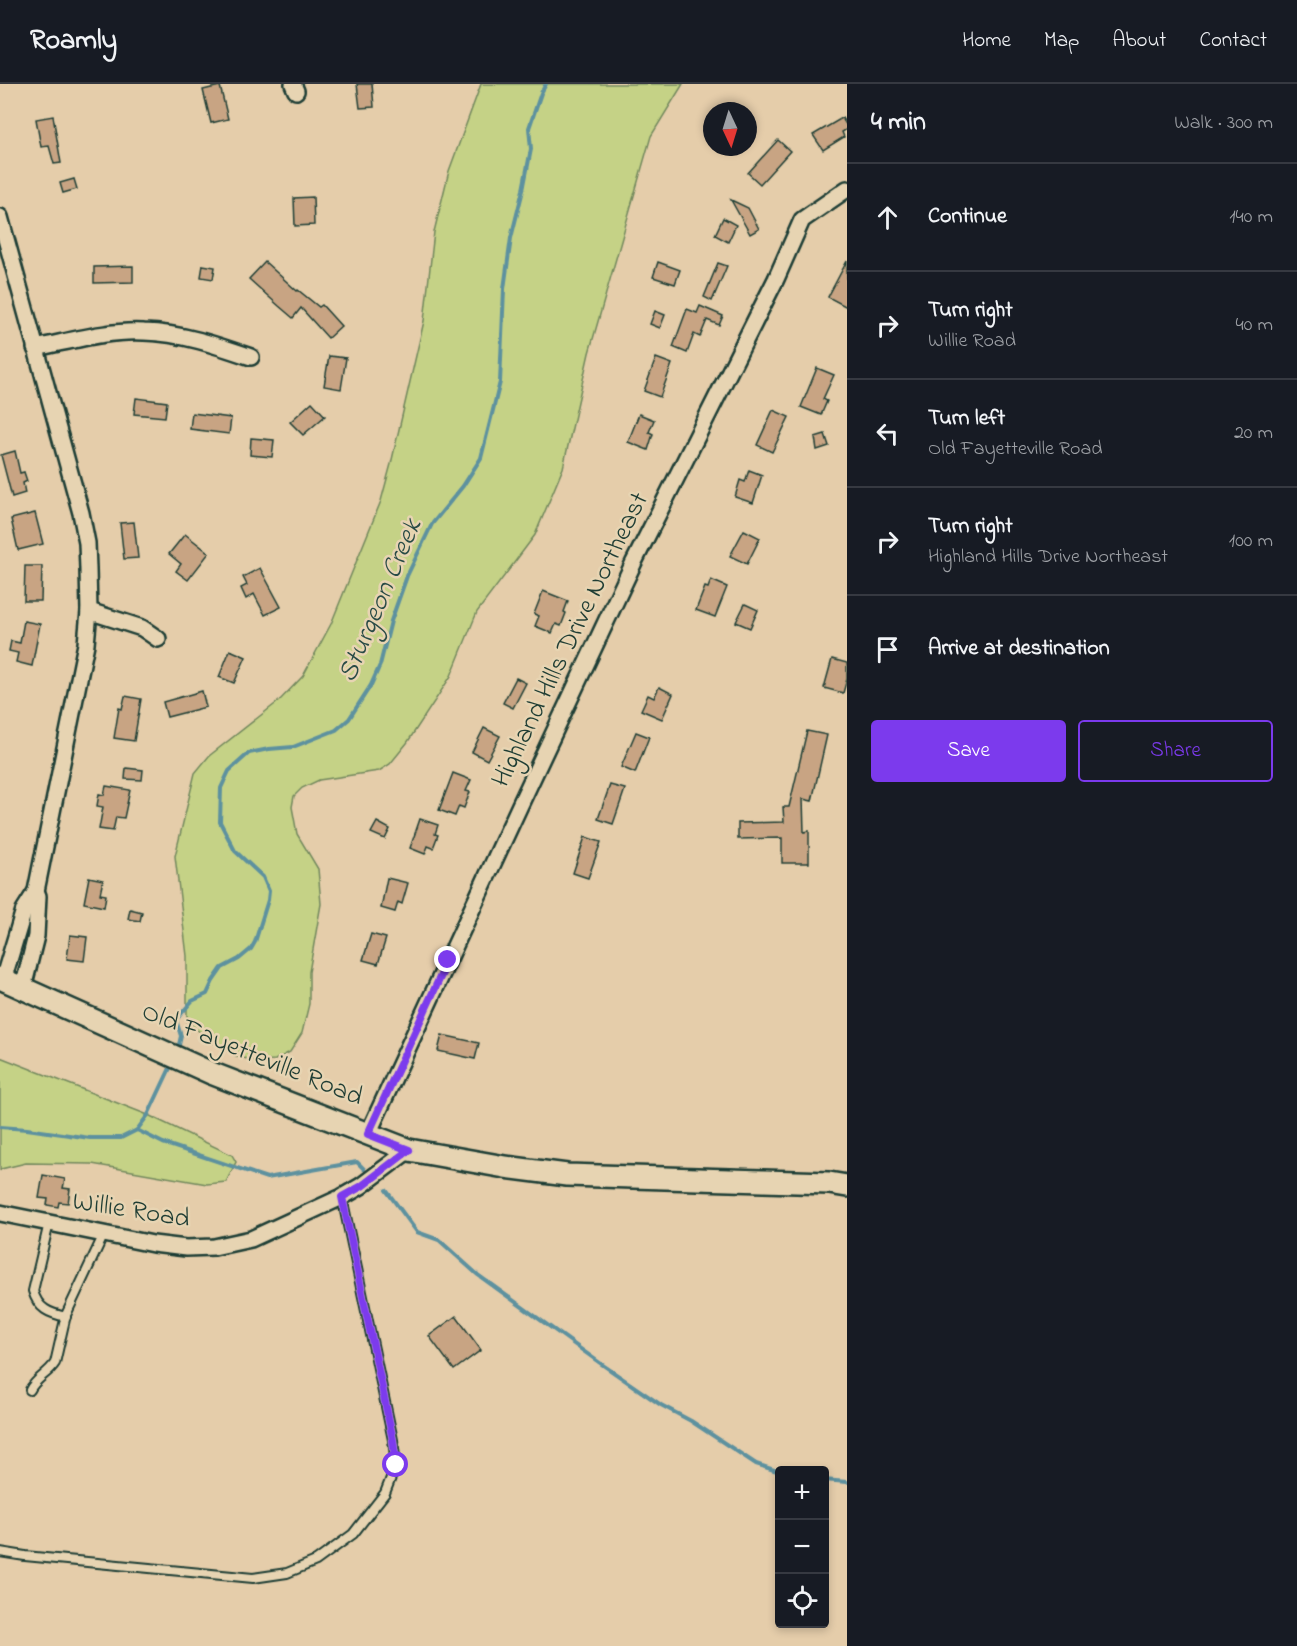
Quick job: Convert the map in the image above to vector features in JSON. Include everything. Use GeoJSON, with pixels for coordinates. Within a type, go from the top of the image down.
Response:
{"type":"FeatureCollection","features":[{"type":"Feature","properties":{"kind":"street","name":"Highland Hills Drive Northeast"},"geometry":{"type":"LineString","coordinates":[[368,1134],[629,573],[776,279],[802,220],[847,189]]}},
{"type":"Feature","properties":{"kind":"street"},"geometry":{"type":"LineString","coordinates":[[0,217],[81,513],[87,543],[88,611],[87,644],[36,891],[24,910],[2,979]]}},
{"type":"Feature","properties":{"kind":"street"},"geometry":{"type":"LineString","coordinates":[[35,348],[108,334],[142,332],[175,335],[251,357]]}},
{"type":"Feature","properties":{"kind":"street"},"geometry":{"type":"LineString","coordinates":[[88,611],[142,628],[159,639]]}},
{"type":"Feature","properties":{"kind":"street"},"geometry":{"type":"LineString","coordinates":[[23,988],[36,936],[38,896],[36,891]]}},
{"type":"Feature","properties":{"kind":"street","name":"Old Fayetteville Road"},"geometry":{"type":"LineString","coordinates":[[2,979],[212,1073],[409,1150],[567,1175],[829,1183],[847,1186]]}},
{"type":"Feature","properties":{"kind":"street","name":"Willie Road"},"geometry":{"type":"LineString","coordinates":[[0,1212],[153,1244],[186,1248],[214,1246],[251,1239],[342,1197],[362,1186],[409,1150]]}},
{"type":"Feature","properties":{"kind":"lane"},"geometry":{"type":"LineString","coordinates":[[0,1552],[253,1578],[287,1573],[316,1561],[353,1534],[385,1493],[396,1465],[393,1440],[342,1197]]}},
{"type":"Feature","properties":{"kind":"lane"},"geometry":{"type":"LineString","coordinates":[[49,1223],[33,1291],[41,1307],[49,1313],[66,1317]]}},
{"type":"Feature","properties":{"kind":"lane"},"geometry":{"type":"LineString","coordinates":[[30,1390],[34,1382],[51,1369],[54,1363],[66,1317],[104,1234]]}},
{"type":"Feature","properties":{"kind":"green space"},"geometry":{"type":"Polygon","coordinates":[[[481,84],[683,84],[651,136],[589,353],[563,468],[535,535],[477,612],[451,676],[407,743],[390,764],[379,771],[319,780],[302,788],[294,796],[292,807],[297,834],[318,869],[321,904],[309,972],[309,1004],[302,1033],[290,1052],[275,1060],[255,1061],[236,1056],[209,1040],[187,1021],[187,956],[175,856],[195,773],[209,756],[279,701],[303,676],[331,624],[381,501],[424,321],[434,232],[449,171],[481,84]]]}},
{"type":"Feature","properties":{"kind":"green space"},"geometry":{"type":"Polygon","coordinates":[[[0,1057],[148,1115],[232,1155],[236,1162],[226,1182],[207,1184],[92,1164],[26,1163],[0,1171],[0,1057]]]}},
{"type":"Feature","properties":{"kind":"building"},"geometry":{"type":"Polygon","coordinates":[[[357,84],[372,84],[374,107],[360,108],[357,84]]]}},
{"type":"Feature","properties":{"kind":"building"},"geometry":{"type":"Polygon","coordinates":[[[220,86],[228,119],[211,123],[203,90],[220,86]]]}},
{"type":"Feature","properties":{"kind":"building"},"geometry":{"type":"Polygon","coordinates":[[[53,116],[61,163],[54,164],[49,146],[41,147],[36,119],[53,116]]]}},
{"type":"Feature","properties":{"kind":"building"},"geometry":{"type":"Polygon","coordinates":[[[842,118],[847,126],[847,129],[842,132],[844,137],[823,150],[813,135],[842,118]]]}},
{"type":"Feature","properties":{"kind":"building"},"geometry":{"type":"Polygon","coordinates":[[[778,140],[790,151],[760,184],[748,173],[778,140]]]}},
{"type":"Feature","properties":{"kind":"building"},"geometry":{"type":"Polygon","coordinates":[[[74,179],[77,189],[63,193],[60,183],[74,179]]]}},
{"type":"Feature","properties":{"kind":"building"},"geometry":{"type":"Polygon","coordinates":[[[313,197],[314,225],[295,226],[294,198],[313,197]]]}},
{"type":"Feature","properties":{"kind":"building"},"geometry":{"type":"Polygon","coordinates":[[[731,200],[748,208],[759,229],[750,234],[731,200]]]}},
{"type":"Feature","properties":{"kind":"building"},"geometry":{"type":"Polygon","coordinates":[[[723,218],[736,225],[728,242],[715,235],[723,218]]]}},
{"type":"Feature","properties":{"kind":"building"},"geometry":{"type":"Polygon","coordinates":[[[847,261],[847,307],[828,297],[847,261]]]}},
{"type":"Feature","properties":{"kind":"building"},"geometry":{"type":"Polygon","coordinates":[[[265,262],[297,291],[319,307],[322,305],[341,326],[328,338],[301,308],[293,318],[249,279],[265,262]]]}},
{"type":"Feature","properties":{"kind":"building"},"geometry":{"type":"Polygon","coordinates":[[[658,262],[680,270],[675,284],[653,277],[658,262]]]}},
{"type":"Feature","properties":{"kind":"building"},"geometry":{"type":"Polygon","coordinates":[[[718,263],[727,266],[712,301],[704,297],[718,263]]]}},
{"type":"Feature","properties":{"kind":"building"},"geometry":{"type":"Polygon","coordinates":[[[203,265],[215,267],[213,279],[201,277],[203,265]]]}},
{"type":"Feature","properties":{"kind":"building"},"geometry":{"type":"Polygon","coordinates":[[[133,266],[133,282],[94,283],[94,267],[133,266]]]}},
{"type":"Feature","properties":{"kind":"building"},"geometry":{"type":"Polygon","coordinates":[[[700,306],[723,316],[719,325],[707,320],[700,337],[694,334],[687,353],[673,347],[687,309],[697,313],[700,306]]]}},
{"type":"Feature","properties":{"kind":"building"},"geometry":{"type":"Polygon","coordinates":[[[655,311],[665,315],[660,328],[650,324],[655,311]]]}},
{"type":"Feature","properties":{"kind":"building"},"geometry":{"type":"Polygon","coordinates":[[[329,356],[346,358],[341,389],[324,386],[329,356]]]}},
{"type":"Feature","properties":{"kind":"building"},"geometry":{"type":"Polygon","coordinates":[[[656,358],[672,364],[660,397],[644,391],[656,358]]]}},
{"type":"Feature","properties":{"kind":"building"},"geometry":{"type":"Polygon","coordinates":[[[817,368],[834,375],[823,399],[827,401],[821,415],[801,407],[817,368]]]}},
{"type":"Feature","properties":{"kind":"building"},"geometry":{"type":"Polygon","coordinates":[[[136,398],[167,402],[165,417],[134,414],[136,398]]]}},
{"type":"Feature","properties":{"kind":"building"},"geometry":{"type":"Polygon","coordinates":[[[312,402],[325,416],[303,435],[290,422],[312,402]]]}},
{"type":"Feature","properties":{"kind":"building"},"geometry":{"type":"Polygon","coordinates":[[[773,410],[789,417],[772,452],[757,445],[773,410]]]}},
{"type":"Feature","properties":{"kind":"building"},"geometry":{"type":"Polygon","coordinates":[[[192,413],[231,418],[229,434],[190,429],[192,413]]]}},
{"type":"Feature","properties":{"kind":"building"},"geometry":{"type":"Polygon","coordinates":[[[639,414],[654,420],[649,432],[653,434],[648,450],[628,442],[639,414]]]}},
{"type":"Feature","properties":{"kind":"building"},"geometry":{"type":"Polygon","coordinates":[[[825,434],[829,446],[817,450],[815,437],[825,434]]]}},
{"type":"Feature","properties":{"kind":"building"},"geometry":{"type":"Polygon","coordinates":[[[251,438],[274,440],[272,457],[250,455],[251,438]]]}},
{"type":"Feature","properties":{"kind":"building"},"geometry":{"type":"Polygon","coordinates":[[[15,451],[20,473],[24,472],[27,481],[23,483],[25,493],[12,497],[1,455],[15,451]]]}},
{"type":"Feature","properties":{"kind":"building"},"geometry":{"type":"Polygon","coordinates":[[[749,470],[762,475],[753,503],[735,497],[740,480],[745,482],[749,470]]]}},
{"type":"Feature","properties":{"kind":"building"},"geometry":{"type":"Polygon","coordinates":[[[35,513],[43,544],[18,550],[11,519],[35,513]]]}},
{"type":"Feature","properties":{"kind":"building"},"geometry":{"type":"Polygon","coordinates":[[[134,522],[138,558],[124,559],[120,523],[134,522]]]}},
{"type":"Feature","properties":{"kind":"building"},"geometry":{"type":"Polygon","coordinates":[[[744,530],[760,538],[747,564],[730,556],[744,530]]]}},
{"type":"Feature","properties":{"kind":"building"},"geometry":{"type":"Polygon","coordinates":[[[185,534],[209,553],[188,580],[176,571],[181,564],[169,554],[185,534]]]}},
{"type":"Feature","properties":{"kind":"building"},"geometry":{"type":"Polygon","coordinates":[[[25,566],[42,566],[41,601],[24,601],[25,566]]]}},
{"type":"Feature","properties":{"kind":"building"},"geometry":{"type":"Polygon","coordinates":[[[260,568],[281,607],[265,615],[254,594],[246,599],[241,588],[247,585],[243,577],[260,568]]]}},
{"type":"Feature","properties":{"kind":"building"},"geometry":{"type":"Polygon","coordinates":[[[711,580],[727,587],[715,617],[696,610],[705,587],[708,588],[711,580]]]}},
{"type":"Feature","properties":{"kind":"building"},"geometry":{"type":"Polygon","coordinates":[[[543,591],[568,601],[561,626],[556,624],[552,633],[535,626],[539,616],[534,614],[543,591]]]}},
{"type":"Feature","properties":{"kind":"building"},"geometry":{"type":"Polygon","coordinates":[[[745,604],[758,610],[750,628],[736,622],[745,604]]]}},
{"type":"Feature","properties":{"kind":"building"},"geometry":{"type":"Polygon","coordinates":[[[24,621],[40,624],[32,666],[16,662],[18,653],[9,651],[11,641],[20,643],[24,621]]]}},
{"type":"Feature","properties":{"kind":"building"},"geometry":{"type":"Polygon","coordinates":[[[230,650],[246,657],[234,683],[219,677],[230,650]]]}},
{"type":"Feature","properties":{"kind":"building"},"geometry":{"type":"Polygon","coordinates":[[[832,659],[847,663],[847,679],[843,693],[824,688],[832,659]]]}},
{"type":"Feature","properties":{"kind":"building"},"geometry":{"type":"Polygon","coordinates":[[[516,678],[526,683],[513,708],[503,703],[516,678]]]}},
{"type":"Feature","properties":{"kind":"building"},"geometry":{"type":"Polygon","coordinates":[[[659,687],[673,694],[662,719],[641,710],[648,695],[654,698],[659,687]]]}},
{"type":"Feature","properties":{"kind":"building"},"geometry":{"type":"Polygon","coordinates":[[[202,691],[206,707],[167,717],[163,702],[202,691]]]}},
{"type":"Feature","properties":{"kind":"building"},"geometry":{"type":"Polygon","coordinates":[[[125,696],[141,699],[134,741],[114,738],[119,708],[122,709],[125,696]]]}},
{"type":"Feature","properties":{"kind":"building"},"geometry":{"type":"Polygon","coordinates":[[[484,728],[500,736],[487,760],[472,752],[484,728]]]}},
{"type":"Feature","properties":{"kind":"building"},"geometry":{"type":"Polygon","coordinates":[[[807,731],[827,735],[812,801],[803,799],[804,832],[809,831],[809,863],[782,863],[782,838],[738,839],[738,823],[784,822],[783,807],[789,807],[807,731]]]}},
{"type":"Feature","properties":{"kind":"building"},"geometry":{"type":"Polygon","coordinates":[[[636,732],[649,737],[635,773],[621,767],[636,732]]]}},
{"type":"Feature","properties":{"kind":"building"},"geometry":{"type":"Polygon","coordinates":[[[126,768],[143,770],[142,780],[125,779],[126,768]]]}},
{"type":"Feature","properties":{"kind":"building"},"geometry":{"type":"Polygon","coordinates":[[[453,773],[471,780],[466,791],[470,792],[464,808],[459,806],[455,816],[439,810],[453,773]]]}},
{"type":"Feature","properties":{"kind":"building"},"geometry":{"type":"Polygon","coordinates":[[[610,785],[625,789],[613,824],[598,819],[610,785]]]}},
{"type":"Feature","properties":{"kind":"building"},"geometry":{"type":"Polygon","coordinates":[[[106,786],[130,790],[124,818],[116,817],[113,831],[99,829],[103,807],[97,806],[99,794],[104,795],[106,786]]]}},
{"type":"Feature","properties":{"kind":"building"},"geometry":{"type":"Polygon","coordinates":[[[420,819],[438,825],[435,834],[438,835],[433,848],[428,846],[425,854],[410,848],[420,819]]]}},
{"type":"Feature","properties":{"kind":"building"},"geometry":{"type":"Polygon","coordinates":[[[377,822],[390,829],[385,839],[371,833],[377,822]]]}},
{"type":"Feature","properties":{"kind":"building"},"geometry":{"type":"Polygon","coordinates":[[[585,837],[601,842],[588,878],[573,873],[585,837]]]}},
{"type":"Feature","properties":{"kind":"building"},"geometry":{"type":"Polygon","coordinates":[[[89,877],[103,880],[100,894],[106,895],[104,907],[84,903],[89,877]]]}},
{"type":"Feature","properties":{"kind":"building"},"geometry":{"type":"Polygon","coordinates":[[[387,878],[408,883],[402,904],[398,902],[395,912],[381,908],[387,878]]]}},
{"type":"Feature","properties":{"kind":"building"},"geometry":{"type":"Polygon","coordinates":[[[130,909],[142,912],[140,921],[128,919],[130,909]]]}},
{"type":"Feature","properties":{"kind":"building"},"geometry":{"type":"Polygon","coordinates":[[[371,934],[386,938],[378,964],[363,960],[371,934]]]}},
{"type":"Feature","properties":{"kind":"building"},"geometry":{"type":"Polygon","coordinates":[[[70,935],[87,937],[84,961],[67,959],[70,935]]]}},
{"type":"Feature","properties":{"kind":"building"},"geometry":{"type":"Polygon","coordinates":[[[442,1035],[479,1043],[475,1059],[438,1051],[442,1035]]]}},
{"type":"Feature","properties":{"kind":"building"},"geometry":{"type":"Polygon","coordinates":[[[43,1175],[65,1179],[63,1188],[70,1189],[68,1203],[59,1202],[58,1207],[47,1205],[48,1199],[39,1198],[43,1175]]]}},
{"type":"Feature","properties":{"kind":"building"},"geometry":{"type":"Polygon","coordinates":[[[456,1316],[481,1350],[454,1370],[429,1336],[456,1316]]]}},
{"type":"Feature","properties":{"kind":"waterway","name":"Sturgeon Creek"},"geometry":{"type":"LineString","coordinates":[[178,1049],[181,1036],[176,1020],[192,1001],[207,994],[222,968],[251,949],[268,900],[269,891],[263,877],[235,851],[220,822],[221,788],[229,771],[249,753],[293,747],[336,730],[349,719],[371,685],[380,665],[391,621],[407,576],[432,524],[463,486],[481,458],[500,382],[504,289],[511,238],[531,149],[529,128],[546,84]]}},
{"type":"Feature","properties":{"kind":"waterway","name":"Sturgeon Creek"},"geometry":{"type":"LineString","coordinates":[[0,1127],[90,1138],[121,1138],[137,1130],[148,1115],[171,1066]]}},
{"type":"Feature","properties":{"kind":"waterway"},"geometry":{"type":"LineString","coordinates":[[137,1130],[163,1143],[267,1178],[357,1162],[364,1169]]}},
{"type":"Feature","properties":{"kind":"waterway"},"geometry":{"type":"LineString","coordinates":[[386,1190],[417,1232],[439,1240],[478,1275],[661,1405],[691,1421],[756,1464],[775,1470]]}},
{"type":"Feature","properties":{"kind":"waterway"},"geometry":{"type":"LineString","coordinates":[[829,1480],[847,1482]]}},
{"type":"Feature","properties":{"kind":"route"},"geometry":{"type":"LineString","coordinates":[[396,1465],[393,1440],[342,1197],[362,1186],[409,1150],[368,1134],[448,960]]}}]}
